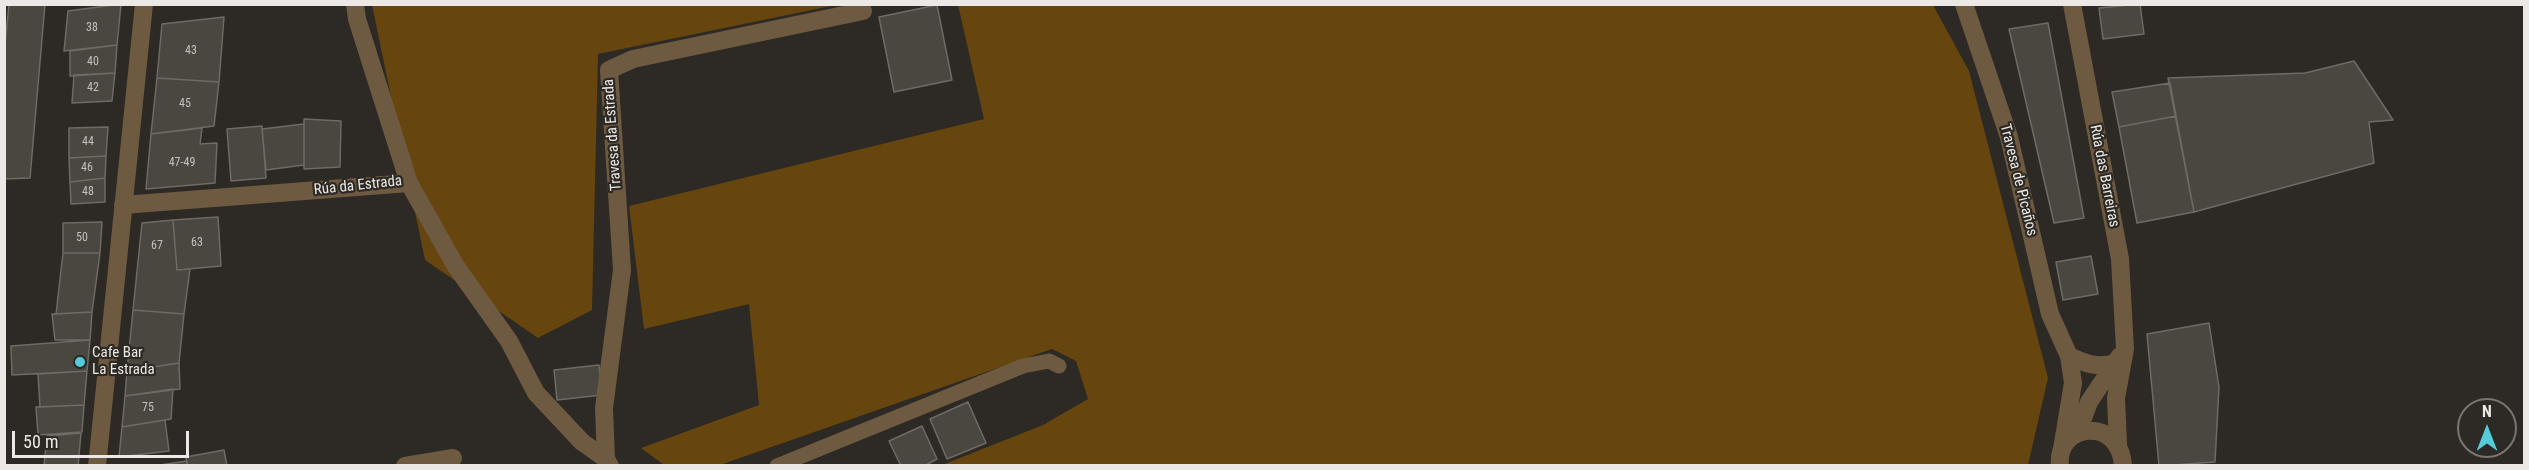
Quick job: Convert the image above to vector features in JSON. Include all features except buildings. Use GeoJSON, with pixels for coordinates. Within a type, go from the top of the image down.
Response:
{"type":"FeatureCollection","features":[{"type":"Feature","properties":{"kind":"street"},"geometry":{"type":"LineString","coordinates":[[97,465],[144,4]]}},
{"type":"Feature","properties":{"kind":"street","name":"Rúa da Estrada"},"geometry":{"type":"LineString","coordinates":[[123,205],[409,183],[357,19],[355,4]]}},
{"type":"Feature","properties":{"kind":"street","name":"Travesa de Picaños"},"geometry":{"type":"LineString","coordinates":[[1964,4],[2009,137],[2050,314],[2070,356],[2073,383],[2060,460]]}},
{"type":"Feature","properties":{"kind":"street","name":"Rúa das Barreiras"},"geometry":{"type":"LineString","coordinates":[[2072,4],[2120,259],[2120,356],[2116,398],[2118,444],[2123,465]]}},
{"type":"Feature","properties":{"kind":"street","name":"Travesa da Estrada"},"geometry":{"type":"LineString","coordinates":[[608,462],[604,408],[622,270],[609,70],[633,59],[863,11]]}},
{"type":"Feature","properties":{"kind":"street","name":"Travesa da Estrada"},"geometry":{"type":"LineString","coordinates":[[409,183],[455,265],[509,341],[536,393],[582,442],[608,462]]}},
{"type":"Feature","properties":{"kind":"street"},"geometry":{"type":"LineString","coordinates":[[2070,356],[2087,365],[2102,367],[2120,356]]}},
{"type":"Feature","properties":{"kind":"street"},"geometry":{"type":"LineString","coordinates":[[2060,460],[2069,439],[2078,432],[2088,402],[2120,356]]}},
{"type":"Feature","properties":{"kind":"street"},"geometry":{"type":"LineString","coordinates":[[2078,432],[2101,431],[2118,444]]}},
{"type":"Feature","properties":{"kind":"street"},"geometry":{"type":"LineString","coordinates":[[405,465],[453,458]]}},
{"type":"Feature","properties":{"kind":"lane"},"geometry":{"type":"LineString","coordinates":[[777,465],[1023,366],[1049,362],[1059,366]]}},
{"type":"Feature","properties":{"kind":"shaded area"},"geometry":{"type":"Polygon","coordinates":[[[372,5],[836,5],[598,54],[592,310],[538,338],[425,260],[372,5]]]}},
{"type":"Feature","properties":{"kind":"shaded area"},"geometry":{"type":"Polygon","coordinates":[[[958,5],[1933,5],[1969,71],[2048,378],[2028,465],[942,465],[1043,425],[1088,399],[1076,361],[1052,349],[720,465],[664,465],[641,448],[759,405],[749,304],[644,329],[629,206],[984,119],[958,5]]]}},
{"type":"Feature","properties":{"kind":"place","name":"Cafe Bar La Estrada"},"geometry":{"type":"Point","coordinates":[80,362]}}]}
